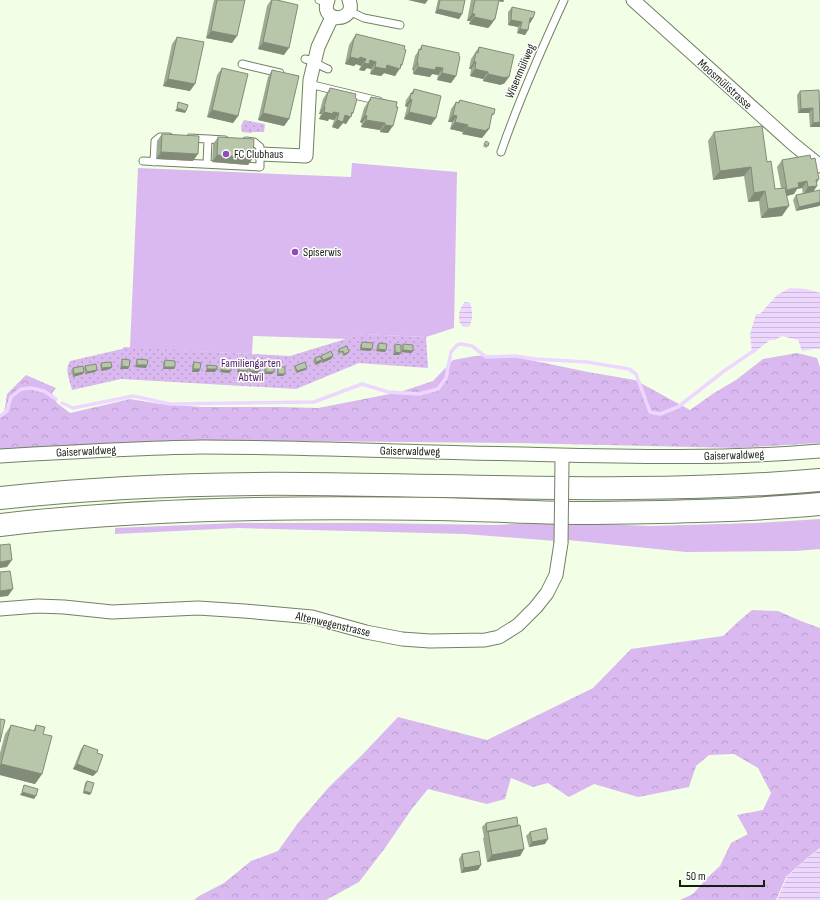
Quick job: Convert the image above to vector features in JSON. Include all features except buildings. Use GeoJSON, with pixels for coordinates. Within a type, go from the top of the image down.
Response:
{"type":"FeatureCollection","features":[{"type":"Feature","properties":{"kind":"highway"},"geometry":{"type":"LineString","coordinates":[[0,498],[91,490],[210,484],[629,488],[692,487],[820,480]]}},
{"type":"Feature","properties":{"kind":"highway"},"geometry":{"type":"LineString","coordinates":[[0,524],[102,515],[226,510],[436,509],[592,513],[772,508],[820,504]]}},
{"type":"Feature","properties":{"kind":"street","name":"Moosmülistrasse"},"geometry":{"type":"LineString","coordinates":[[632,0],[787,139],[820,166]]}},
{"type":"Feature","properties":{"kind":"street"},"geometry":{"type":"LineString","coordinates":[[324,1],[327,11],[332,17],[340,18],[347,14],[349,5]]}},
{"type":"Feature","properties":{"kind":"street"},"geometry":{"type":"LineString","coordinates":[[260,154],[306,156],[307,81],[310,59],[318,47],[332,17]]}},
{"type":"Feature","properties":{"kind":"street","name":"Gaiserwaldweg"},"geometry":{"type":"LineString","coordinates":[[0,456],[98,450],[203,447],[562,458],[705,456],[820,451]]}},
{"type":"Feature","properties":{"kind":"street","name":"Altenwegenstrasse"},"geometry":{"type":"LineString","coordinates":[[0,609],[38,606],[112,612],[198,608],[312,617],[366,632],[402,639],[430,641],[485,640],[499,637],[518,625],[536,608],[547,594],[556,575],[561,543],[562,458]]}},
{"type":"Feature","properties":{"kind":"lane","name":"Wisenmüliweg"},"geometry":{"type":"LineString","coordinates":[[501,152],[538,55],[564,0]]}},
{"type":"Feature","properties":{"kind":"lane"},"geometry":{"type":"LineString","coordinates":[[349,5],[364,18],[400,25]]}},
{"type":"Feature","properties":{"kind":"lane"},"geometry":{"type":"LineString","coordinates":[[310,59],[328,69]]}},
{"type":"Feature","properties":{"kind":"lane"},"geometry":{"type":"LineString","coordinates":[[242,64],[286,74]]}},
{"type":"Feature","properties":{"kind":"lane"},"geometry":{"type":"LineString","coordinates":[[307,81],[389,103]]}},
{"type":"Feature","properties":{"kind":"lane"},"geometry":{"type":"LineString","coordinates":[[143,161],[154,162],[260,167],[260,147],[254,142],[157,138],[155,141],[154,162]]}},
{"type":"Feature","properties":{"kind":"lane"},"geometry":{"type":"LineString","coordinates":[[207,164],[208,139]]}},
{"type":"Feature","properties":{"kind":"green space"},"geometry":{"type":"Polygon","coordinates":[[[244,120],[265,124],[264,132],[242,132],[241,126],[244,120]]]}},
{"type":"Feature","properties":{"kind":"green space","name":"Spiserwis"},"geometry":{"type":"Polygon","coordinates":[[[352,163],[457,172],[454,328],[426,337],[362,334],[347,339],[253,336],[252,354],[130,348],[138,168],[351,177],[352,163]]]}},
{"type":"Feature","properties":{"kind":"green space","name":"Familiengarten Abtwil"},"geometry":{"type":"Polygon","coordinates":[[[362,334],[426,337],[428,368],[359,363],[296,389],[121,379],[72,390],[67,372],[70,361],[122,349],[124,347],[290,356],[362,334]]]}},
{"type":"Feature","properties":{"kind":"green space"},"geometry":{"type":"Polygon","coordinates":[[[797,353],[817,358],[820,367],[820,443],[737,448],[518,443],[295,441],[111,444],[0,450],[0,414],[4,414],[7,394],[26,375],[56,388],[52,393],[57,403],[70,413],[130,399],[160,404],[202,407],[318,408],[400,392],[433,381],[453,360],[475,356],[505,355],[635,380],[690,410],[736,380],[763,359],[797,353]]]}},
{"type":"Feature","properties":{"kind":"green space"},"geometry":{"type":"Polygon","coordinates":[[[820,519],[820,549],[796,551],[686,552],[558,539],[556,541],[465,534],[238,528],[115,534],[115,528],[237,523],[495,525],[553,522],[650,526],[756,523],[820,519]]]}},
{"type":"Feature","properties":{"kind":"green space"},"geometry":{"type":"Polygon","coordinates":[[[752,610],[778,611],[820,628],[820,848],[786,877],[776,900],[680,900],[693,894],[720,866],[731,843],[748,834],[737,815],[763,810],[771,793],[758,768],[734,754],[709,755],[696,766],[689,787],[638,797],[594,784],[569,797],[548,783],[533,787],[511,778],[505,799],[487,804],[428,789],[359,882],[326,900],[194,900],[224,883],[251,861],[278,851],[298,823],[329,787],[398,717],[487,740],[593,688],[631,649],[723,636],[752,610]]]}},
{"type":"Feature","properties":{"kind":"shaded area"},"geometry":{"type":"Polygon","coordinates":[[[790,288],[807,289],[820,293],[820,349],[802,351],[798,340],[782,336],[775,340],[770,340],[755,352],[752,352],[750,334],[756,314],[760,314],[777,295],[790,288]]]}},
{"type":"Feature","properties":{"kind":"shaded area"},"geometry":{"type":"Polygon","coordinates":[[[465,302],[470,303],[472,309],[472,318],[469,327],[463,327],[459,318],[460,311],[465,302]]]}},
{"type":"Feature","properties":{"kind":"shaded area"},"geometry":{"type":"Polygon","coordinates":[[[820,849],[820,900],[777,900],[787,877],[806,859],[820,849]]]}},
{"type":"Feature","properties":{"kind":"waterway"},"geometry":{"type":"LineString","coordinates":[[62,403],[73,408],[133,396],[170,404],[314,402],[362,384],[388,392],[419,394],[438,389],[446,378],[451,352],[457,345],[461,344],[472,346],[486,357],[515,356],[535,359],[587,362],[629,369],[636,374],[650,412],[660,414],[678,407],[724,371],[755,350]]}},
{"type":"Feature","properties":{"kind":"waterway"},"geometry":{"type":"LineString","coordinates":[[0,416],[7,411],[11,397],[21,389],[31,388],[44,391],[56,399]]}},
{"type":"Feature","properties":{"kind":"place","name":"FC Clubhaus"},"geometry":{"type":"Point","coordinates":[226,154]}},
{"type":"Feature","properties":{"kind":"place","name":"Spiserwis"},"geometry":{"type":"Point","coordinates":[295,252]}}]}
